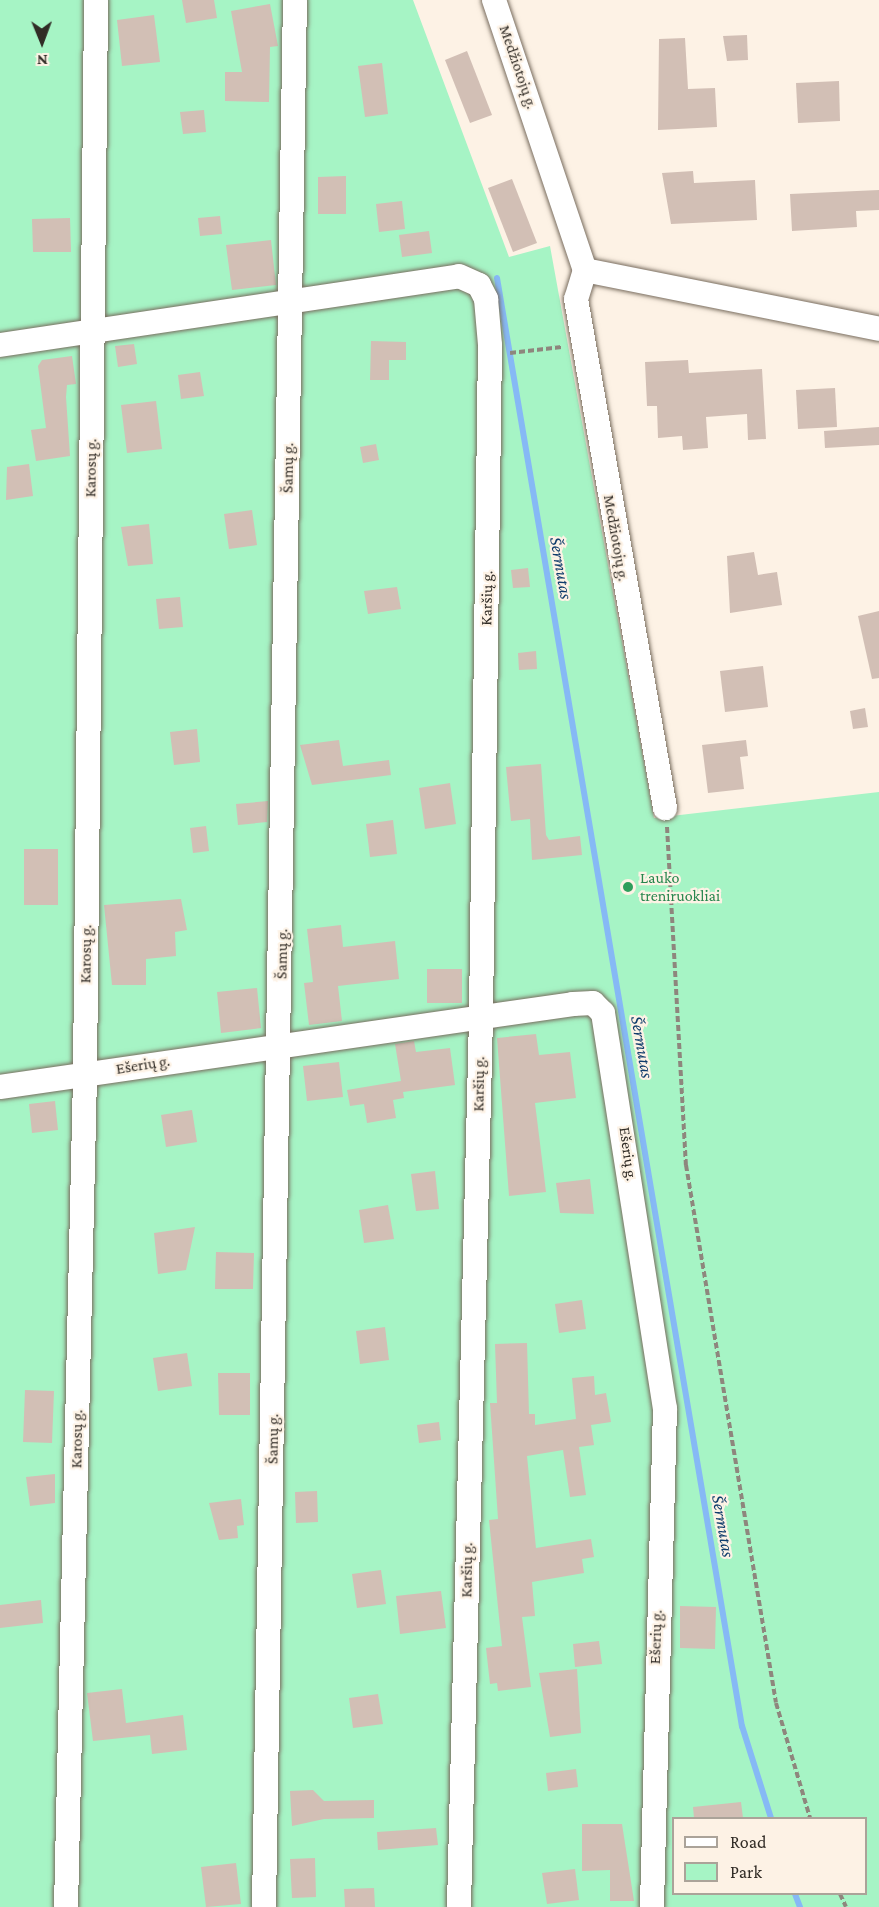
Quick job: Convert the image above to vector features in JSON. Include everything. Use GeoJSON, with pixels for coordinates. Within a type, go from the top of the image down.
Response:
{"type":"FeatureCollection","features":[{"type":"Feature","properties":{"kind":"street","name":"Karosų g."},"geometry":{"type":"LineString","coordinates":[[66,1907],[85,1074],[96,0]]}},
{"type":"Feature","properties":{"kind":"street","name":"Šamų g."},"geometry":{"type":"LineString","coordinates":[[264,1907],[281,1043],[295,0]]}},
{"type":"Feature","properties":{"kind":"street","name":"Medžiotojų g."},"geometry":{"type":"LineString","coordinates":[[494,0],[585,270],[576,299],[665,808]]}},
{"type":"Feature","properties":{"kind":"street"},"geometry":{"type":"LineString","coordinates":[[585,270],[879,330]]}},
{"type":"Feature","properties":{"kind":"street","name":"Karšių g."},"geometry":{"type":"LineString","coordinates":[[291,298],[459,276],[479,285],[486,298],[490,345],[481,1018],[459,1907]]}},
{"type":"Feature","properties":{"kind":"street"},"geometry":{"type":"LineString","coordinates":[[0,345],[291,298]]}},
{"type":"Feature","properties":{"kind":"street","name":"Ešerių g."},"geometry":{"type":"LineString","coordinates":[[0,1087],[281,1043],[593,1003],[608,1026],[665,1408],[652,1907]]}},
{"type":"Feature","properties":{"kind":"path"},"geometry":{"type":"LineString","coordinates":[[518,352],[584,348]]}},
{"type":"Feature","properties":{"kind":"path"},"geometry":{"type":"LineString","coordinates":[[665,808],[686,1165],[776,1703],[810,1817]]}},
{"type":"Feature","properties":{"kind":"green space"},"geometry":{"type":"Polygon","coordinates":[[[0,0],[413,0],[509,257],[550,246],[654,818],[879,792],[879,1907],[0,1907],[0,0]]]}},
{"type":"Feature","properties":{"kind":"building"},"geometry":{"type":"Polygon","coordinates":[[[182,0],[214,0],[217,18],[186,23],[182,0]]]}},
{"type":"Feature","properties":{"kind":"building"},"geometry":{"type":"Polygon","coordinates":[[[270,4],[278,46],[270,47],[269,102],[225,101],[225,72],[242,72],[231,11],[270,4]]]}},
{"type":"Feature","properties":{"kind":"building"},"geometry":{"type":"Polygon","coordinates":[[[154,15],[160,62],[122,66],[117,20],[154,15]]]}},
{"type":"Feature","properties":{"kind":"building"},"geometry":{"type":"Polygon","coordinates":[[[747,35],[748,60],[727,61],[723,36],[747,35]]]}},
{"type":"Feature","properties":{"kind":"building"},"geometry":{"type":"Polygon","coordinates":[[[685,38],[688,89],[715,88],[717,127],[658,130],[659,39],[685,38]]]}},
{"type":"Feature","properties":{"kind":"building"},"geometry":{"type":"Polygon","coordinates":[[[467,51],[492,115],[470,123],[445,60],[467,51]]]}},
{"type":"Feature","properties":{"kind":"building"},"geometry":{"type":"Polygon","coordinates":[[[382,63],[388,114],[365,117],[358,66],[382,63]]]}},
{"type":"Feature","properties":{"kind":"building"},"geometry":{"type":"Polygon","coordinates":[[[839,81],[840,121],[798,123],[796,83],[839,81]]]}},
{"type":"Feature","properties":{"kind":"building"},"geometry":{"type":"Polygon","coordinates":[[[204,110],[206,132],[183,134],[180,112],[204,110]]]}},
{"type":"Feature","properties":{"kind":"building"},"geometry":{"type":"Polygon","coordinates":[[[693,171],[694,183],[755,180],[757,220],[671,224],[662,173],[693,171]]]}},
{"type":"Feature","properties":{"kind":"building"},"geometry":{"type":"Polygon","coordinates":[[[346,176],[346,214],[318,214],[318,177],[346,176]]]}},
{"type":"Feature","properties":{"kind":"building"},"geometry":{"type":"Polygon","coordinates":[[[512,179],[537,243],[513,252],[488,188],[512,179]]]}},
{"type":"Feature","properties":{"kind":"building"},"geometry":{"type":"Polygon","coordinates":[[[879,190],[879,210],[856,211],[857,227],[792,231],[790,194],[879,190]]]}},
{"type":"Feature","properties":{"kind":"building"},"geometry":{"type":"Polygon","coordinates":[[[402,201],[405,229],[379,232],[376,204],[402,201]]]}},
{"type":"Feature","properties":{"kind":"building"},"geometry":{"type":"Polygon","coordinates":[[[220,216],[222,234],[200,236],[198,218],[220,216]]]}},
{"type":"Feature","properties":{"kind":"building"},"geometry":{"type":"Polygon","coordinates":[[[70,218],[71,252],[33,252],[32,219],[70,218]]]}},
{"type":"Feature","properties":{"kind":"building"},"geometry":{"type":"Polygon","coordinates":[[[429,231],[432,253],[402,257],[399,235],[429,231]]]}},
{"type":"Feature","properties":{"kind":"building"},"geometry":{"type":"Polygon","coordinates":[[[271,240],[276,285],[232,290],[226,245],[271,240]]]}},
{"type":"Feature","properties":{"kind":"building"},"geometry":{"type":"Polygon","coordinates":[[[371,341],[406,342],[406,360],[389,360],[389,380],[370,380],[371,341]]]}},
{"type":"Feature","properties":{"kind":"building"},"geometry":{"type":"Polygon","coordinates":[[[134,344],[137,364],[118,367],[115,346],[134,344]]]}},
{"type":"Feature","properties":{"kind":"building"},"geometry":{"type":"Polygon","coordinates":[[[72,356],[76,384],[67,385],[66,397],[70,456],[36,461],[31,430],[46,428],[38,366],[42,360],[72,356]]]}},
{"type":"Feature","properties":{"kind":"building"},"geometry":{"type":"Polygon","coordinates":[[[688,360],[689,373],[762,369],[766,439],[748,440],[747,414],[706,417],[708,448],[683,450],[682,436],[658,438],[657,406],[647,406],[645,362],[688,360]]]}},
{"type":"Feature","properties":{"kind":"building"},"geometry":{"type":"Polygon","coordinates":[[[200,372],[204,396],[181,399],[178,375],[200,372]]]}},
{"type":"Feature","properties":{"kind":"building"},"geometry":{"type":"Polygon","coordinates":[[[835,388],[837,427],[798,429],[796,390],[835,388]]]}},
{"type":"Feature","properties":{"kind":"building"},"geometry":{"type":"Polygon","coordinates":[[[156,401],[162,449],[127,453],[121,405],[156,401]]]}},
{"type":"Feature","properties":{"kind":"building"},"geometry":{"type":"Polygon","coordinates":[[[879,427],[879,445],[825,448],[824,431],[879,427]]]}},
{"type":"Feature","properties":{"kind":"building"},"geometry":{"type":"Polygon","coordinates":[[[376,444],[379,460],[363,463],[360,447],[376,444]]]}},
{"type":"Feature","properties":{"kind":"building"},"geometry":{"type":"Polygon","coordinates":[[[29,464],[33,496],[6,500],[7,467],[29,464]]]}},
{"type":"Feature","properties":{"kind":"building"},"geometry":{"type":"Polygon","coordinates":[[[252,510],[257,545],[229,549],[224,514],[252,510]]]}},
{"type":"Feature","properties":{"kind":"building"},"geometry":{"type":"Polygon","coordinates":[[[149,524],[153,564],[128,566],[121,527],[149,524]]]}},
{"type":"Feature","properties":{"kind":"building"},"geometry":{"type":"Polygon","coordinates":[[[754,552],[758,575],[777,572],[782,605],[730,613],[727,556],[754,552]]]}},
{"type":"Feature","properties":{"kind":"building"},"geometry":{"type":"Polygon","coordinates":[[[528,568],[530,587],[513,588],[511,570],[528,568]]]}},
{"type":"Feature","properties":{"kind":"building"},"geometry":{"type":"Polygon","coordinates":[[[397,587],[401,609],[368,614],[364,591],[397,587]]]}},
{"type":"Feature","properties":{"kind":"building"},"geometry":{"type":"Polygon","coordinates":[[[180,597],[183,627],[159,629],[156,599],[180,597]]]}},
{"type":"Feature","properties":{"kind":"building"},"geometry":{"type":"Polygon","coordinates":[[[879,611],[879,678],[872,679],[858,616],[879,611]]]}},
{"type":"Feature","properties":{"kind":"building"},"geometry":{"type":"Polygon","coordinates":[[[536,651],[537,669],[519,670],[518,653],[536,651]]]}},
{"type":"Feature","properties":{"kind":"building"},"geometry":{"type":"Polygon","coordinates":[[[763,666],[768,707],[725,712],[720,671],[763,666]]]}},
{"type":"Feature","properties":{"kind":"building"},"geometry":{"type":"Polygon","coordinates":[[[865,708],[868,727],[853,729],[850,711],[865,708]]]}},
{"type":"Feature","properties":{"kind":"building"},"geometry":{"type":"Polygon","coordinates":[[[197,729],[200,762],[174,765],[170,732],[197,729]]]}},
{"type":"Feature","properties":{"kind":"building"},"geometry":{"type":"Polygon","coordinates":[[[339,740],[343,766],[389,760],[391,775],[312,785],[300,745],[339,740]]]}},
{"type":"Feature","properties":{"kind":"building"},"geometry":{"type":"Polygon","coordinates":[[[746,740],[748,756],[740,757],[744,789],[708,793],[702,745],[746,740]]]}},
{"type":"Feature","properties":{"kind":"building"},"geometry":{"type":"Polygon","coordinates":[[[541,764],[546,835],[549,840],[580,836],[582,855],[532,860],[530,819],[511,821],[506,767],[541,764]]]}},
{"type":"Feature","properties":{"kind":"building"},"geometry":{"type":"Polygon","coordinates":[[[450,783],[456,824],[425,829],[419,788],[450,783]]]}},
{"type":"Feature","properties":{"kind":"building"},"geometry":{"type":"Polygon","coordinates":[[[268,801],[267,822],[238,825],[236,804],[268,801]]]}},
{"type":"Feature","properties":{"kind":"building"},"geometry":{"type":"Polygon","coordinates":[[[393,820],[397,854],[370,857],[366,824],[393,820]]]}},
{"type":"Feature","properties":{"kind":"building"},"geometry":{"type":"Polygon","coordinates":[[[206,826],[209,851],[193,853],[190,828],[206,826]]]}},
{"type":"Feature","properties":{"kind":"building"},"geometry":{"type":"Polygon","coordinates":[[[24,849],[58,849],[58,905],[24,905],[24,849]]]}},
{"type":"Feature","properties":{"kind":"building"},"geometry":{"type":"Polygon","coordinates":[[[181,899],[187,930],[175,932],[176,956],[146,959],[146,985],[112,985],[104,905],[181,899]]]}},
{"type":"Feature","properties":{"kind":"building"},"geometry":{"type":"Polygon","coordinates":[[[341,925],[343,947],[395,941],[399,979],[338,986],[342,1021],[309,1025],[304,983],[313,982],[307,929],[341,925]]]}},
{"type":"Feature","properties":{"kind":"building"},"geometry":{"type":"Polygon","coordinates":[[[427,969],[462,969],[462,1003],[427,1003],[427,969]]]}},
{"type":"Feature","properties":{"kind":"building"},"geometry":{"type":"Polygon","coordinates":[[[257,988],[261,1028],[221,1033],[217,992],[257,988]]]}},
{"type":"Feature","properties":{"kind":"building"},"geometry":{"type":"Polygon","coordinates":[[[536,1034],[539,1055],[570,1052],[576,1098],[535,1103],[546,1192],[509,1196],[497,1038],[536,1034]]]}},
{"type":"Feature","properties":{"kind":"building"},"geometry":{"type":"Polygon","coordinates":[[[414,1041],[416,1052],[450,1048],[455,1085],[403,1092],[404,1098],[393,1100],[396,1118],[367,1123],[364,1104],[350,1106],[347,1090],[401,1081],[395,1044],[414,1041]]]}},
{"type":"Feature","properties":{"kind":"building"},"geometry":{"type":"Polygon","coordinates":[[[339,1062],[343,1097],[307,1101],[303,1066],[339,1062]]]}},
{"type":"Feature","properties":{"kind":"building"},"geometry":{"type":"Polygon","coordinates":[[[55,1101],[58,1130],[32,1133],[29,1104],[55,1101]]]}},
{"type":"Feature","properties":{"kind":"building"},"geometry":{"type":"Polygon","coordinates":[[[192,1110],[197,1142],[166,1147],[161,1115],[192,1110]]]}},
{"type":"Feature","properties":{"kind":"building"},"geometry":{"type":"Polygon","coordinates":[[[435,1171],[439,1209],[416,1211],[411,1174],[435,1171]]]}},
{"type":"Feature","properties":{"kind":"building"},"geometry":{"type":"Polygon","coordinates":[[[590,1179],[594,1214],[560,1213],[556,1183],[590,1179]]]}},
{"type":"Feature","properties":{"kind":"building"},"geometry":{"type":"Polygon","coordinates":[[[388,1205],[394,1239],[364,1243],[359,1210],[388,1205]]]}},
{"type":"Feature","properties":{"kind":"building"},"geometry":{"type":"Polygon","coordinates":[[[195,1227],[186,1270],[158,1274],[154,1233],[195,1227]]]}},
{"type":"Feature","properties":{"kind":"building"},"geometry":{"type":"Polygon","coordinates":[[[216,1252],[254,1253],[253,1289],[215,1289],[216,1252]]]}},
{"type":"Feature","properties":{"kind":"building"},"geometry":{"type":"Polygon","coordinates":[[[582,1300],[586,1329],[559,1333],[555,1304],[582,1300]]]}},
{"type":"Feature","properties":{"kind":"building"},"geometry":{"type":"Polygon","coordinates":[[[385,1327],[389,1360],[360,1364],[356,1331],[385,1327]]]}},
{"type":"Feature","properties":{"kind":"building"},"geometry":{"type":"Polygon","coordinates":[[[527,1343],[529,1414],[535,1414],[535,1425],[576,1419],[572,1378],[594,1376],[595,1395],[606,1393],[611,1422],[591,1425],[594,1445],[579,1447],[586,1495],[570,1497],[563,1450],[527,1456],[536,1548],[591,1539],[594,1557],[582,1559],[584,1573],[532,1582],[535,1616],[522,1617],[531,1687],[498,1691],[497,1683],[490,1684],[486,1648],[502,1646],[489,1520],[498,1519],[490,1403],[497,1403],[495,1344],[527,1343]]]}},
{"type":"Feature","properties":{"kind":"building"},"geometry":{"type":"Polygon","coordinates":[[[187,1353],[192,1386],[158,1391],[153,1358],[187,1353]]]}},
{"type":"Feature","properties":{"kind":"building"},"geometry":{"type":"Polygon","coordinates":[[[218,1373],[250,1373],[250,1415],[219,1415],[218,1373]]]}},
{"type":"Feature","properties":{"kind":"building"},"geometry":{"type":"Polygon","coordinates":[[[25,1390],[54,1391],[52,1443],[23,1442],[25,1390]]]}},
{"type":"Feature","properties":{"kind":"building"},"geometry":{"type":"Polygon","coordinates":[[[439,1422],[441,1440],[419,1443],[417,1425],[439,1422]]]}},
{"type":"Feature","properties":{"kind":"building"},"geometry":{"type":"Polygon","coordinates":[[[55,1474],[55,1503],[30,1506],[26,1477],[55,1474]]]}},
{"type":"Feature","properties":{"kind":"building"},"geometry":{"type":"Polygon","coordinates":[[[317,1491],[318,1522],[296,1523],[295,1492],[317,1491]]]}},
{"type":"Feature","properties":{"kind":"building"},"geometry":{"type":"Polygon","coordinates":[[[241,1499],[244,1525],[237,1526],[238,1538],[219,1540],[209,1503],[241,1499]]]}},
{"type":"Feature","properties":{"kind":"building"},"geometry":{"type":"Polygon","coordinates":[[[381,1570],[386,1604],[357,1608],[352,1574],[381,1570]]]}},
{"type":"Feature","properties":{"kind":"building"},"geometry":{"type":"Polygon","coordinates":[[[441,1591],[446,1628],[400,1634],[396,1596],[441,1591]]]}},
{"type":"Feature","properties":{"kind":"building"},"geometry":{"type":"Polygon","coordinates":[[[41,1600],[43,1623],[0,1628],[0,1605],[41,1600]]]}},
{"type":"Feature","properties":{"kind":"building"},"geometry":{"type":"Polygon","coordinates":[[[680,1606],[716,1607],[715,1649],[680,1648],[680,1606]]]}},
{"type":"Feature","properties":{"kind":"building"},"geometry":{"type":"Polygon","coordinates":[[[599,1641],[602,1664],[575,1667],[573,1644],[599,1641]]]}},
{"type":"Feature","properties":{"kind":"building"},"geometry":{"type":"Polygon","coordinates":[[[577,1669],[581,1733],[550,1737],[539,1673],[577,1669]]]}},
{"type":"Feature","properties":{"kind":"building"},"geometry":{"type":"Polygon","coordinates":[[[122,1689],[126,1723],[183,1715],[187,1750],[152,1754],[150,1735],[93,1741],[87,1693],[122,1689]]]}},
{"type":"Feature","properties":{"kind":"building"},"geometry":{"type":"Polygon","coordinates":[[[378,1694],[383,1724],[353,1728],[349,1698],[378,1694]]]}},
{"type":"Feature","properties":{"kind":"building"},"geometry":{"type":"Polygon","coordinates":[[[576,1769],[578,1787],[548,1791],[546,1773],[576,1769]]]}},
{"type":"Feature","properties":{"kind":"building"},"geometry":{"type":"Polygon","coordinates":[[[313,1790],[324,1801],[374,1800],[374,1818],[324,1819],[292,1826],[290,1791],[313,1790]]]}},
{"type":"Feature","properties":{"kind":"building"},"geometry":{"type":"Polygon","coordinates":[[[741,1802],[743,1817],[694,1817],[693,1807],[741,1802]]]}},
{"type":"Feature","properties":{"kind":"building"},"geometry":{"type":"Polygon","coordinates":[[[582,1824],[622,1824],[634,1901],[610,1901],[610,1870],[582,1871],[582,1824]]]}},
{"type":"Feature","properties":{"kind":"building"},"geometry":{"type":"Polygon","coordinates":[[[436,1828],[438,1845],[378,1850],[377,1832],[436,1828]]]}},
{"type":"Feature","properties":{"kind":"building"},"geometry":{"type":"Polygon","coordinates":[[[315,1858],[316,1897],[292,1898],[290,1859],[315,1858]]]}},
{"type":"Feature","properties":{"kind":"building"},"geometry":{"type":"Polygon","coordinates":[[[236,1863],[241,1904],[206,1907],[201,1867],[236,1863]]]}},
{"type":"Feature","properties":{"kind":"building"},"geometry":{"type":"Polygon","coordinates":[[[575,1869],[579,1900],[547,1904],[542,1873],[575,1869]]]}},
{"type":"Feature","properties":{"kind":"building"},"geometry":{"type":"Polygon","coordinates":[[[374,1888],[375,1907],[345,1907],[344,1889],[374,1888]]]}},
{"type":"Feature","properties":{"kind":"waterway","name":"Šermutas"},"geometry":{"type":"LineString","coordinates":[[497,278],[742,1726],[771,1817]]}},
{"type":"Feature","properties":{"kind":"waterway","name":"Šermutas"},"geometry":{"type":"LineString","coordinates":[[795,1895],[800,1907]]}},
{"type":"Feature","properties":{"kind":"place","name":"Lauko treniruokliai"},"geometry":{"type":"Point","coordinates":[628,887]}}]}
